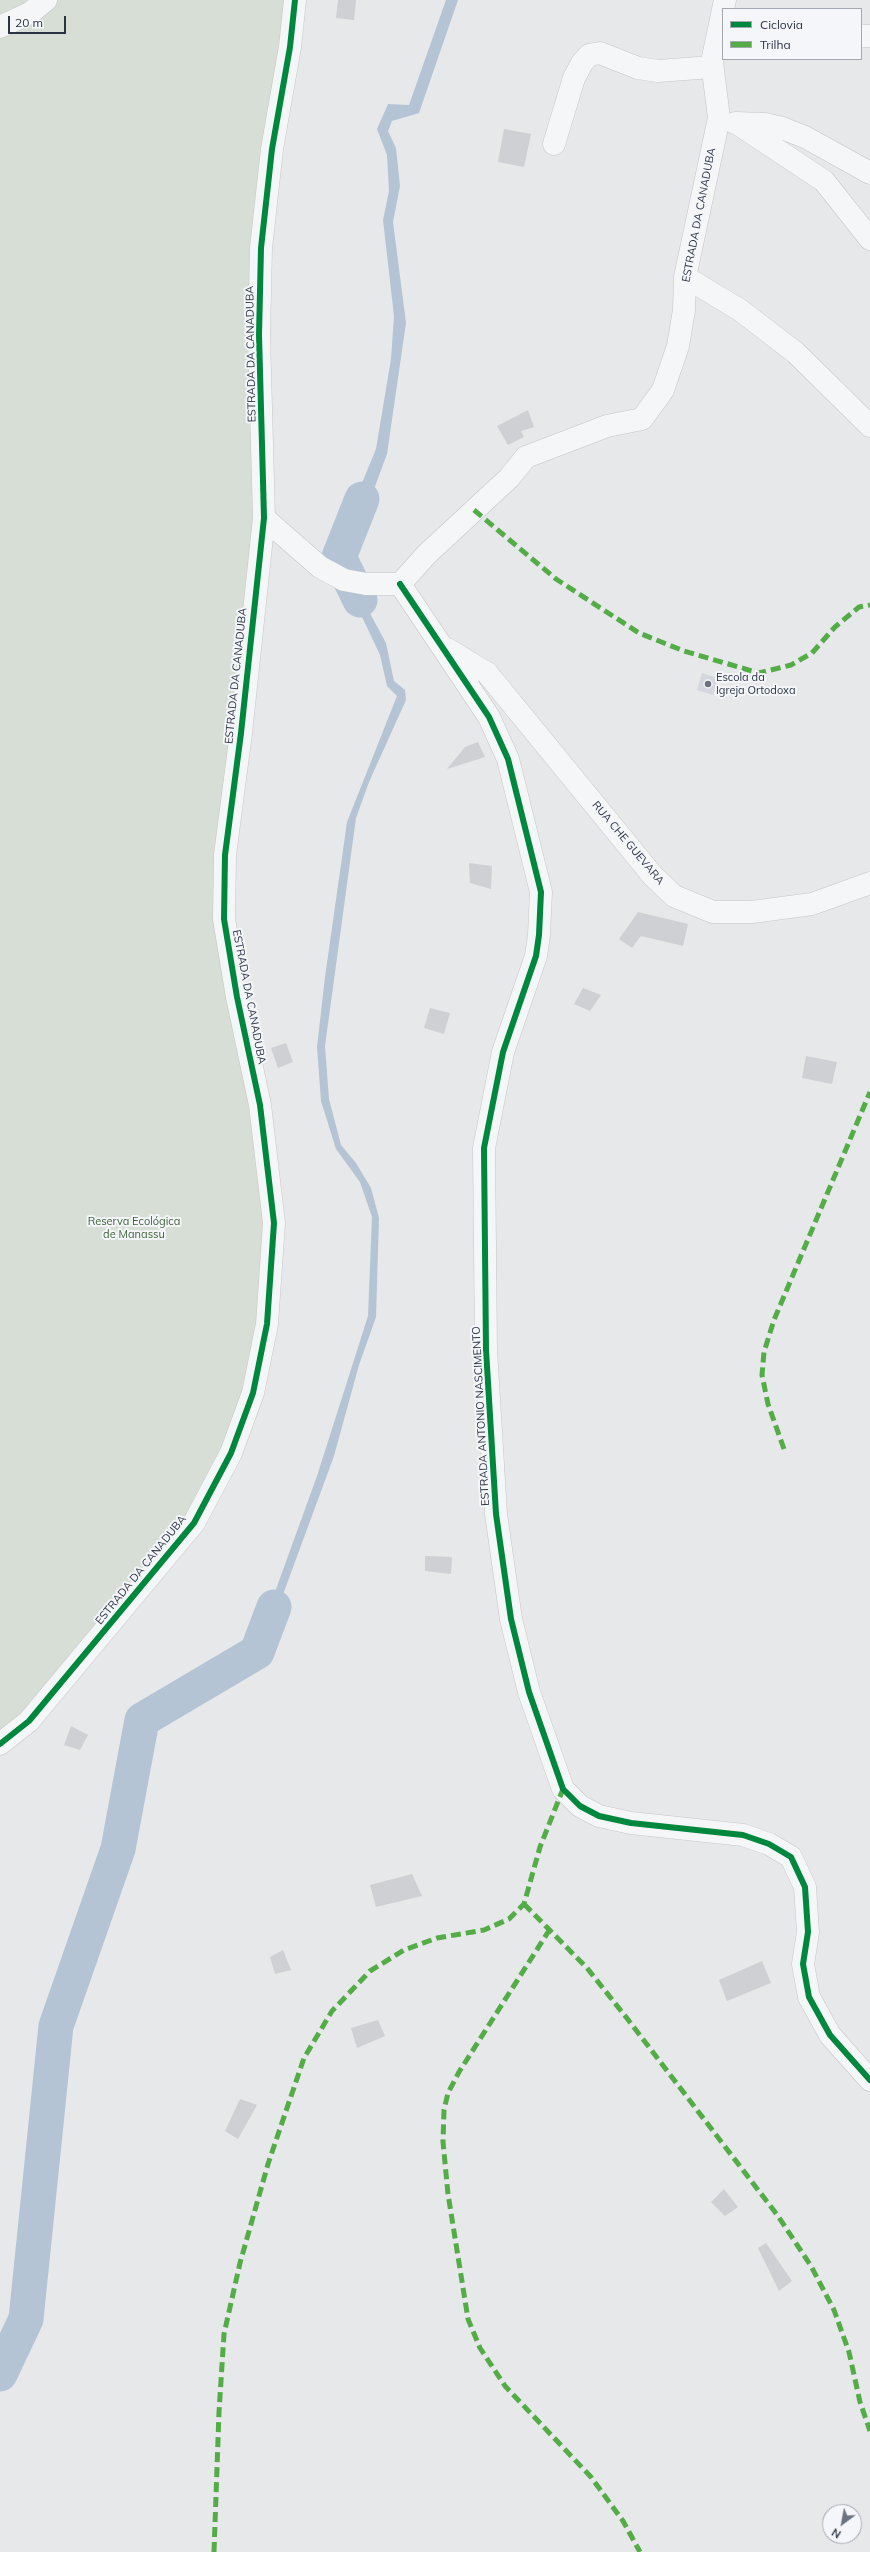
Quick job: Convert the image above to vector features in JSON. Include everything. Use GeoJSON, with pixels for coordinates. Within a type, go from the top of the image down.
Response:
{"type":"FeatureCollection","features":[{"type":"Feature","properties":{"kind":"street"},"geometry":{"type":"LineString","coordinates":[[0,27],[30,12],[46,0]]}},
{"type":"Feature","properties":{"kind":"street","name":"ESTRADA DA CANADUBA"},"geometry":{"type":"LineString","coordinates":[[0,1744],[28,1721],[194,1523],[230,1453],[253,1394],[267,1324],[274,1223],[260,1105],[236,997],[224,919],[225,855],[241,733],[264,518],[259,335],[261,248],[272,149],[290,47],[295,0]]}},
{"type":"Feature","properties":{"kind":"street","name":"ESTRADA DA CANADUBA"},"geometry":{"type":"LineString","coordinates":[[400,584],[427,554],[509,478],[526,457],[607,426],[642,419],[663,390],[678,346],[684,310],[685,277],[728,121],[715,59],[722,18]]}},
{"type":"Feature","properties":{"kind":"street"},"geometry":{"type":"LineString","coordinates":[[554,144],[574,78],[582,63],[589,55],[600,53],[638,68],[658,71],[715,59]]}},
{"type":"Feature","properties":{"kind":"street"},"geometry":{"type":"LineString","coordinates":[[728,121],[765,124],[782,128],[805,138],[870,173]]}},
{"type":"Feature","properties":{"kind":"street"},"geometry":{"type":"LineString","coordinates":[[728,121],[824,181],[870,239]]}},
{"type":"Feature","properties":{"kind":"street"},"geometry":{"type":"LineString","coordinates":[[685,277],[740,310],[796,353],[870,426]]}},
{"type":"Feature","properties":{"kind":"street"},"geometry":{"type":"LineString","coordinates":[[264,518],[320,567],[344,580],[366,584],[400,584]]}},
{"type":"Feature","properties":{"kind":"street","name":"ESTRADA ANTONIO NASCIMENTO"},"geometry":{"type":"LineString","coordinates":[[400,584],[489,717],[508,759],[541,892],[540,936],[536,956],[503,1052],[491,1102],[484,1148],[486,1350],[496,1514],[511,1619],[529,1692],[564,1789],[580,1806],[599,1816],[631,1823],[743,1835],[769,1844],[791,1857],[805,1887],[808,1932],[803,1964],[808,1997],[830,2035],[870,2080]]}},
{"type":"Feature","properties":{"kind":"street","name":"RUA CHE GUEVARA"},"geometry":{"type":"LineString","coordinates":[[442,646],[487,673],[653,876],[674,896],[713,912],[752,912],[812,904],[870,883]]}},
{"type":"Feature","properties":{"kind":"shaded area","name":"Escola da Igreja Ortodoxa"},"geometry":{"type":"Polygon","coordinates":[[[702,673],[718,678],[713,695],[697,690],[702,673]]]}},
{"type":"Feature","properties":{"kind":"green space","name":"Reserva Ecológica de Manassu"},"geometry":{"type":"Polygon","coordinates":[[[0,0],[289,0],[267,146],[260,520],[220,847],[270,1228],[247,1394],[189,1519],[22,1714],[0,1733],[0,0]]]}},
{"type":"Feature","properties":{"kind":"water"},"geometry":{"type":"Polygon","coordinates":[[[446,0],[458,0],[419,113],[392,121],[388,131],[396,148],[400,186],[393,222],[406,323],[387,454],[352,548],[338,541],[376,449],[391,359],[394,316],[383,220],[389,191],[387,155],[377,129],[388,104],[409,105],[446,0]]]}},
{"type":"Feature","properties":{"kind":"water"},"geometry":{"type":"Polygon","coordinates":[[[333,550],[346,561],[358,591],[386,643],[394,681],[405,690],[406,700],[369,782],[356,818],[325,1046],[329,1099],[341,1145],[356,1163],[371,1188],[379,1218],[376,1317],[359,1365],[334,1456],[260,1657],[254,1650],[317,1476],[368,1316],[372,1217],[360,1182],[336,1149],[321,1101],[317,1047],[325,977],[347,822],[397,696],[387,686],[380,655],[339,568],[333,550]]]}},
{"type":"Feature","properties":{"kind":"building"},"geometry":{"type":"Polygon","coordinates":[[[338,0],[356,0],[354,20],[336,18],[338,0]]]}},
{"type":"Feature","properties":{"kind":"building"},"geometry":{"type":"Polygon","coordinates":[[[504,129],[531,134],[524,167],[498,162],[504,129]]]}},
{"type":"Feature","properties":{"kind":"building"},"geometry":{"type":"Polygon","coordinates":[[[528,410],[534,427],[521,431],[524,437],[508,445],[497,426],[528,410]]]}},
{"type":"Feature","properties":{"kind":"building"},"geometry":{"type":"Polygon","coordinates":[[[478,742],[485,757],[447,769],[465,747],[478,742]]]}},
{"type":"Feature","properties":{"kind":"building"},"geometry":{"type":"Polygon","coordinates":[[[469,863],[492,866],[491,889],[470,883],[469,863]]]}},
{"type":"Feature","properties":{"kind":"building"},"geometry":{"type":"Polygon","coordinates":[[[638,912],[688,924],[683,946],[641,936],[632,948],[619,939],[638,912]]]}},
{"type":"Feature","properties":{"kind":"building"},"geometry":{"type":"Polygon","coordinates":[[[583,988],[601,995],[590,1011],[574,1004],[583,988]]]}},
{"type":"Feature","properties":{"kind":"building"},"geometry":{"type":"Polygon","coordinates":[[[430,1008],[450,1013],[444,1034],[424,1028],[430,1008]]]}},
{"type":"Feature","properties":{"kind":"building"},"geometry":{"type":"Polygon","coordinates":[[[286,1043],[293,1062],[278,1068],[271,1048],[286,1043]]]}},
{"type":"Feature","properties":{"kind":"building"},"geometry":{"type":"Polygon","coordinates":[[[806,1056],[837,1062],[832,1084],[802,1078],[806,1056]]]}},
{"type":"Feature","properties":{"kind":"building"},"geometry":{"type":"Polygon","coordinates":[[[425,1556],[452,1557],[451,1574],[425,1571],[425,1556]]]}},
{"type":"Feature","properties":{"kind":"building"},"geometry":{"type":"Polygon","coordinates":[[[71,1726],[88,1735],[80,1750],[64,1745],[71,1726]]]}},
{"type":"Feature","properties":{"kind":"building"},"geometry":{"type":"Polygon","coordinates":[[[412,1874],[422,1896],[376,1907],[370,1885],[412,1874]]]}},
{"type":"Feature","properties":{"kind":"building"},"geometry":{"type":"Polygon","coordinates":[[[283,1950],[291,1970],[275,1974],[270,1957],[283,1950]]]}},
{"type":"Feature","properties":{"kind":"building"},"geometry":{"type":"Polygon","coordinates":[[[762,1961],[771,1983],[727,2001],[719,1980],[762,1961]]]}},
{"type":"Feature","properties":{"kind":"building"},"geometry":{"type":"Polygon","coordinates":[[[378,2020],[385,2036],[357,2048],[351,2028],[378,2020]]]}},
{"type":"Feature","properties":{"kind":"building"},"geometry":{"type":"Polygon","coordinates":[[[240,2099],[257,2105],[238,2139],[225,2131],[240,2099]]]}},
{"type":"Feature","properties":{"kind":"building"},"geometry":{"type":"Polygon","coordinates":[[[724,2189],[738,2207],[725,2216],[711,2202],[724,2189]]]}},
{"type":"Feature","properties":{"kind":"building"},"geometry":{"type":"Polygon","coordinates":[[[766,2243],[792,2281],[779,2291],[758,2248],[766,2243]]]}},
{"type":"Feature","properties":{"kind":"waterway"},"geometry":{"type":"LineString","coordinates":[[360,600],[339,557],[362,499]]}},
{"type":"Feature","properties":{"kind":"waterway"},"geometry":{"type":"LineString","coordinates":[[0,2374],[26,2319],[56,2026],[118,1849],[142,1720],[257,1652],[274,1607]]}},
{"type":"Feature","properties":{"kind":"marked path"},"geometry":{"type":"LineString","coordinates":[[474,510],[556,579],[639,633],[684,651],[759,673],[791,665],[812,653],[835,627],[859,607],[870,605]]}},
{"type":"Feature","properties":{"kind":"marked path"},"geometry":{"type":"LineString","coordinates":[[784,1449],[768,1404],[762,1375],[764,1352],[774,1320],[870,1092]]}},
{"type":"Feature","properties":{"kind":"marked path"},"geometry":{"type":"LineString","coordinates":[[214,2552],[219,2412],[224,2334],[240,2263],[268,2164],[304,2058],[332,2011],[370,1971],[404,1950],[437,1938],[484,1930],[509,1919],[524,1904],[540,1847],[563,1789]]}},
{"type":"Feature","properties":{"kind":"marked path"},"geometry":{"type":"LineString","coordinates":[[524,1904],[587,1968],[626,2017],[778,2216],[811,2266],[834,2310],[849,2352],[860,2402],[870,2431]]}},
{"type":"Feature","properties":{"kind":"marked path"},"geometry":{"type":"LineString","coordinates":[[550,1929],[459,2072],[448,2093],[444,2110],[443,2142],[448,2194],[468,2319],[480,2348],[505,2386],[591,2477],[623,2521],[640,2552]]}},
{"type":"Feature","properties":{"kind":"cycle path"},"geometry":{"type":"LineString","coordinates":[[0,1744],[29,1721],[194,1523],[231,1453],[253,1393],[267,1324],[274,1223],[260,1105],[237,997],[224,919],[225,855],[241,733],[264,518],[259,335],[261,248],[272,149],[290,47],[295,0]]}},
{"type":"Feature","properties":{"kind":"cycle path"},"geometry":{"type":"LineString","coordinates":[[400,584],[489,717],[508,759],[541,892],[539,935],[536,956],[503,1052],[484,1148],[486,1350],[496,1514],[511,1619],[529,1692],[563,1789],[580,1806],[599,1816],[631,1823],[743,1835],[769,1844],[791,1857],[805,1887],[808,1932],[803,1964],[809,1997],[830,2035],[870,2080]]}},
{"type":"Feature","properties":{"kind":"place","name":"Escola da Igreja Ortodoxa"},"geometry":{"type":"Point","coordinates":[708,684]}}]}
